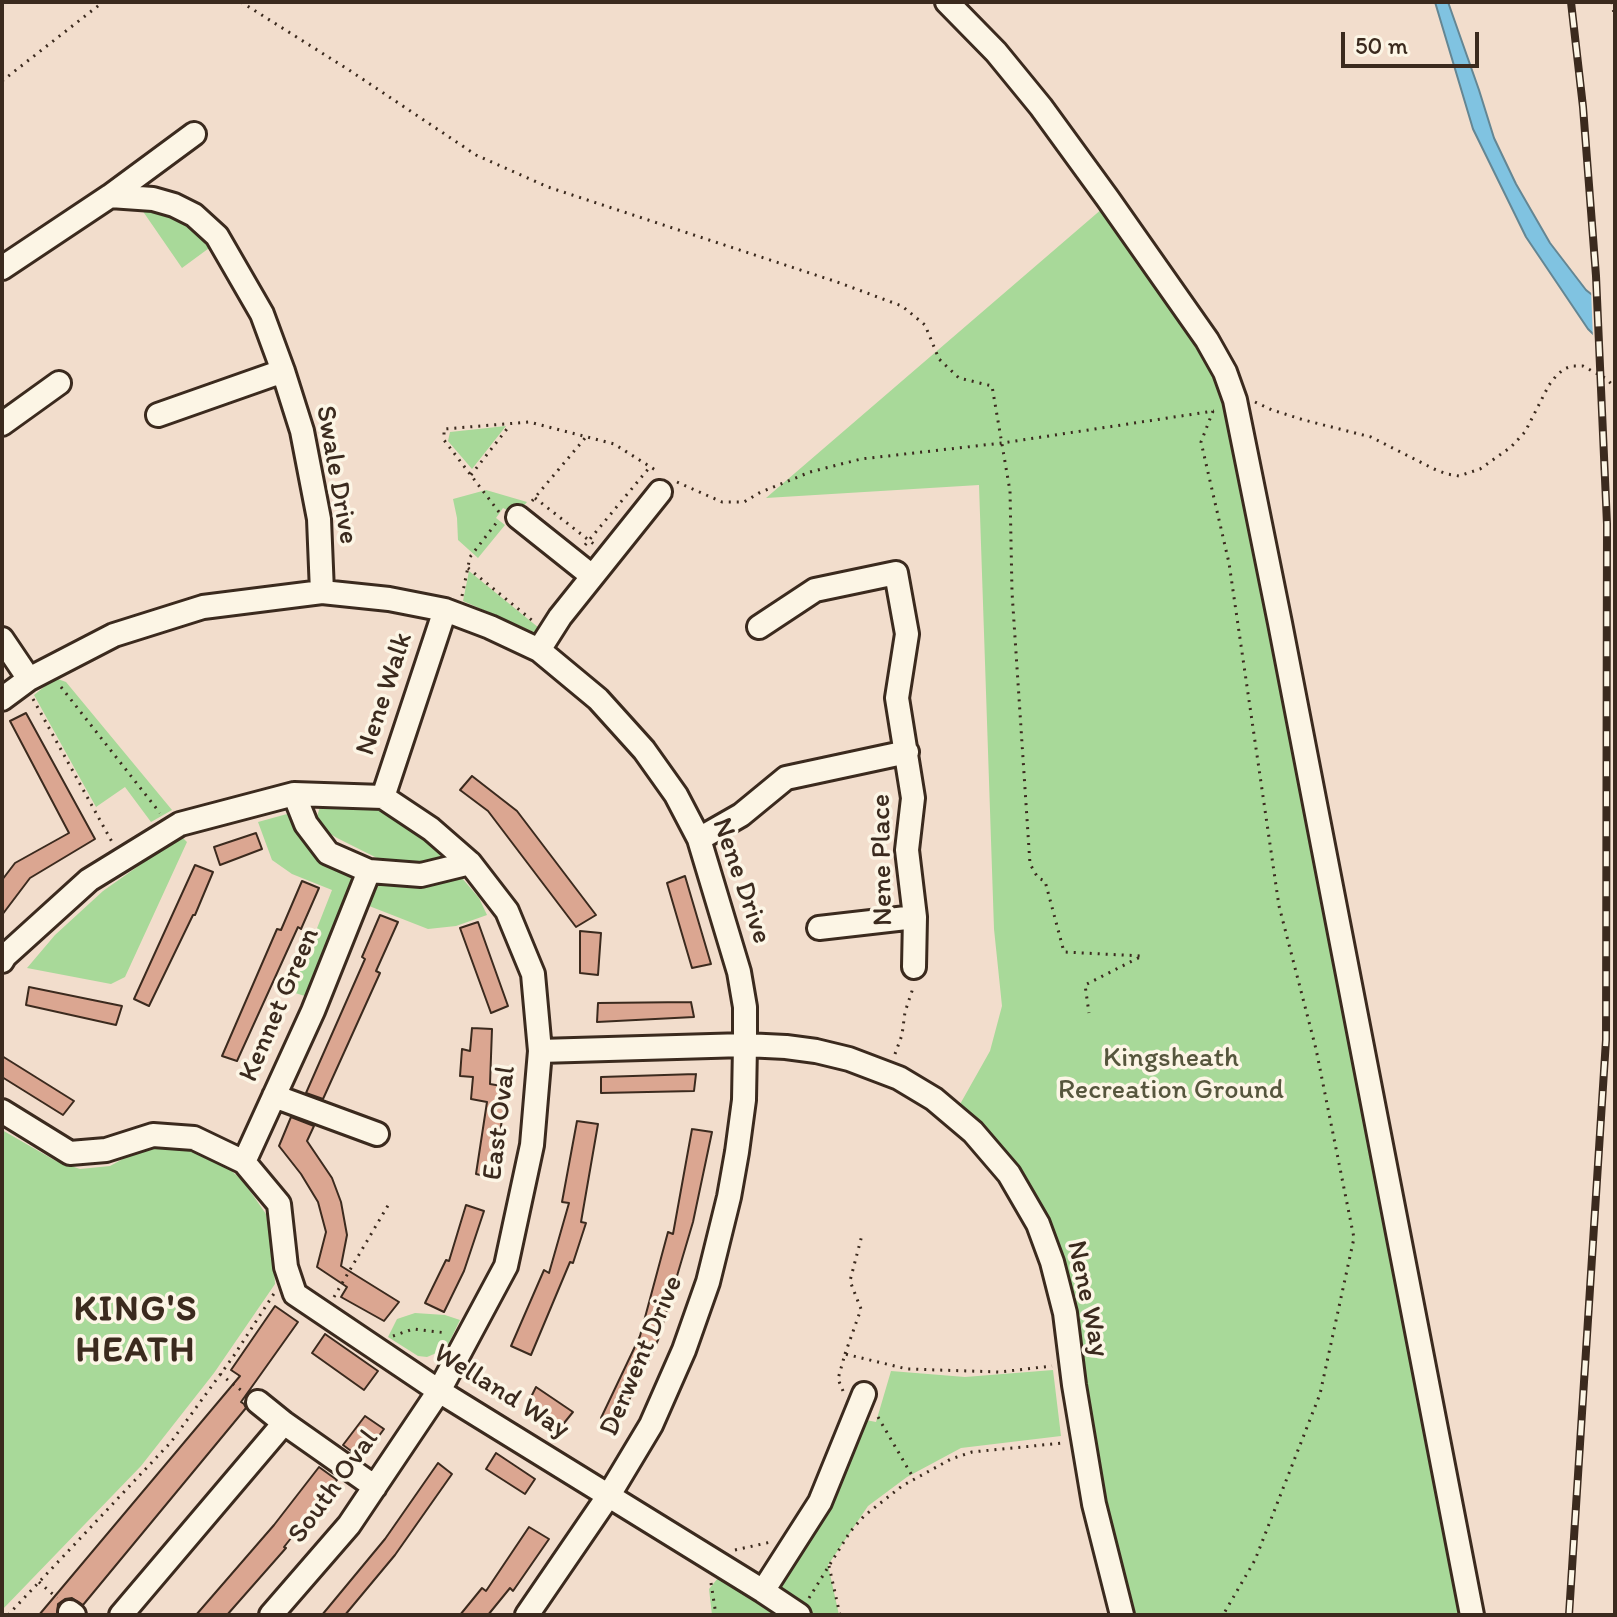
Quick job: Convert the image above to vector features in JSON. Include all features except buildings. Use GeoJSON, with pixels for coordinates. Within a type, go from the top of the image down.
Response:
{"type":"FeatureCollection","features":[{"type":"Feature","properties":{"kind":"street"},"geometry":{"type":"LineString","coordinates":[[947,2],[987,42],[1032,96],[1126,224],[1207,340],[1225,372],[1235,400],[1472,1615]]}},
{"type":"Feature","properties":{"kind":"street"},"geometry":{"type":"LineString","coordinates":[[2,268],[110,196],[194,134]]}},
{"type":"Feature","properties":{"kind":"street","name":"Swale Drive"},"geometry":{"type":"LineString","coordinates":[[110,196],[153,199],[194,215],[217,236],[262,314],[302,431],[319,519],[322,592]]}},
{"type":"Feature","properties":{"kind":"street"},"geometry":{"type":"LineString","coordinates":[[158,415],[283,371]]}},
{"type":"Feature","properties":{"kind":"street"},"geometry":{"type":"LineString","coordinates":[[2,424],[59,383]]}},
{"type":"Feature","properties":{"kind":"street"},"geometry":{"type":"LineString","coordinates":[[544,642],[560,617],[665,485]]}},
{"type":"Feature","properties":{"kind":"street"},"geometry":{"type":"LineString","coordinates":[[511,518],[592,576]]}},
{"type":"Feature","properties":{"kind":"street","name":"Nene Place"},"geometry":{"type":"LineString","coordinates":[[759,627],[815,590],[896,573],[907,634],[897,698],[913,798],[907,850],[915,917],[914,967]]}},
{"type":"Feature","properties":{"kind":"street","name":"Nene Drive"},"geometry":{"type":"LineString","coordinates":[[2,699],[33,677],[114,635],[203,607],[322,592],[389,599],[445,610],[544,642],[644,750],[676,795],[699,839],[739,972],[745,1007],[745,1045]]}},
{"type":"Feature","properties":{"kind":"street","name":"Nene Walk"},"geometry":{"type":"LineString","coordinates":[[383,797],[445,610]]}},
{"type":"Feature","properties":{"kind":"street"},"geometry":{"type":"LineString","coordinates":[[2,639],[33,677]]}},
{"type":"Feature","properties":{"kind":"street","name":"Nene Place"},"geometry":{"type":"LineString","coordinates":[[699,839],[741,815],[786,778],[907,752]]}},
{"type":"Feature","properties":{"kind":"street"},"geometry":{"type":"LineString","coordinates":[[2,961],[89,880],[180,824],[294,794],[383,797]]}},
{"type":"Feature","properties":{"kind":"street"},"geometry":{"type":"LineString","coordinates":[[294,794],[306,824],[328,853],[369,871],[421,875],[470,863]]}},
{"type":"Feature","properties":{"kind":"street","name":"East Oval"},"geometry":{"type":"LineString","coordinates":[[383,797],[431,829],[470,863],[507,911],[533,974],[540,1051],[532,1145],[506,1266],[439,1391]]}},
{"type":"Feature","properties":{"kind":"street","name":"Kennet Green"},"geometry":{"type":"LineString","coordinates":[[244,1162],[313,1011],[369,871]]}},
{"type":"Feature","properties":{"kind":"street"},"geometry":{"type":"LineString","coordinates":[[819,928],[915,917]]}},
{"type":"Feature","properties":{"kind":"street","name":"Nene Way"},"geometry":{"type":"LineString","coordinates":[[540,1051],[745,1045],[816,1051],[888,1073],[934,1099],[955,1115],[1009,1174],[1038,1224],[1052,1262],[1065,1313],[1082,1441],[1103,1545],[1122,1615]]}},
{"type":"Feature","properties":{"kind":"street","name":"Derwent Drive"},"geometry":{"type":"LineString","coordinates":[[527,1615],[609,1495],[651,1425],[684,1350],[708,1282],[729,1197],[744,1100],[745,1045]]}},
{"type":"Feature","properties":{"kind":"street"},"geometry":{"type":"LineString","coordinates":[[274,1096],[377,1134]]}},
{"type":"Feature","properties":{"kind":"street"},"geometry":{"type":"LineString","coordinates":[[2,1111],[70,1153],[106,1150],[153,1135],[194,1138],[244,1162],[279,1204],[287,1272]]}},
{"type":"Feature","properties":{"kind":"street","name":"Welland Way"},"geometry":{"type":"LineString","coordinates":[[287,1272],[295,1294],[324,1315],[439,1391],[799,1615]]}},
{"type":"Feature","properties":{"kind":"street","name":"South Oval"},"geometry":{"type":"LineString","coordinates":[[271,1615],[349,1525],[439,1391]]}},
{"type":"Feature","properties":{"kind":"street"},"geometry":{"type":"LineString","coordinates":[[258,1402],[375,1487]]}},
{"type":"Feature","properties":{"kind":"street"},"geometry":{"type":"LineString","coordinates":[[763,1591],[820,1502],[860,1404]]}},
{"type":"Feature","properties":{"kind":"street"},"geometry":{"type":"LineString","coordinates":[[121,1615],[284,1423]]}},
{"type":"Feature","properties":{"kind":"path"},"geometry":{"type":"LineString","coordinates":[[2,81],[103,2]]}},
{"type":"Feature","properties":{"kind":"path"},"geometry":{"type":"LineString","coordinates":[[241,2],[476,155],[548,187],[902,306],[925,325],[939,359],[959,378],[992,386],[1010,491],[1012,592],[1030,864],[1038,878],[1045,881],[1064,952],[1142,956],[1085,985],[1089,1013]]}},
{"type":"Feature","properties":{"kind":"path"},"geometry":{"type":"LineString","coordinates":[[1612,2],[1615,20]]}},
{"type":"Feature","properties":{"kind":"path"},"geometry":{"type":"LineString","coordinates":[[1235,400],[1255,402],[1304,420],[1371,437],[1434,469],[1459,476],[1480,469],[1511,447],[1525,432],[1549,385],[1564,369],[1583,366],[1615,387]]}},
{"type":"Feature","properties":{"kind":"path"},"geometry":{"type":"LineString","coordinates":[[511,518],[444,440],[444,429],[529,422],[614,444],[650,467],[665,485],[722,502],[744,502],[810,472],[861,459],[1002,443],[1213,411],[1201,442],[1229,563],[1279,906],[1316,1049],[1354,1238],[1320,1394],[1255,1560],[1223,1615]]}},
{"type":"Feature","properties":{"kind":"path"},"geometry":{"type":"LineString","coordinates":[[471,475],[511,424]]}},
{"type":"Feature","properties":{"kind":"path"},"geometry":{"type":"LineString","coordinates":[[572,560],[650,467]]}},
{"type":"Feature","properties":{"kind":"path"},"geometry":{"type":"LineString","coordinates":[[535,498],[608,557]]}},
{"type":"Feature","properties":{"kind":"path"},"geometry":{"type":"LineString","coordinates":[[468,568],[544,642]]}},
{"type":"Feature","properties":{"kind":"path"},"geometry":{"type":"LineString","coordinates":[[33,677],[173,828]]}},
{"type":"Feature","properties":{"kind":"path"},"geometry":{"type":"LineString","coordinates":[[33,677],[122,860]]}},
{"type":"Feature","properties":{"kind":"path"},"geometry":{"type":"LineString","coordinates":[[888,1073],[902,1035],[905,1012],[914,986],[914,967]]}},
{"type":"Feature","properties":{"kind":"path"},"geometry":{"type":"LineString","coordinates":[[324,1315],[390,1202]]}},
{"type":"Feature","properties":{"kind":"path"},"geometry":{"type":"LineString","coordinates":[[862,1235],[850,1281],[861,1309],[838,1379],[847,1404],[860,1404],[914,1479]]}},
{"type":"Feature","properties":{"kind":"path"},"geometry":{"type":"LineString","coordinates":[[8,1615],[171,1442],[287,1272]]}},
{"type":"Feature","properties":{"kind":"path"},"geometry":{"type":"LineString","coordinates":[[381,1352],[392,1337],[413,1329],[451,1335]]}},
{"type":"Feature","properties":{"kind":"path"},"geometry":{"type":"LineString","coordinates":[[845,1354],[907,1369],[1000,1372],[1072,1363]]}},
{"type":"Feature","properties":{"kind":"path"},"geometry":{"type":"LineString","coordinates":[[220,1374],[258,1402]]}},
{"type":"Feature","properties":{"kind":"path"},"geometry":{"type":"LineString","coordinates":[[799,1615],[850,1532],[880,1502],[914,1479],[951,1459],[972,1452],[1082,1441]]}},
{"type":"Feature","properties":{"kind":"path"},"geometry":{"type":"LineString","coordinates":[[716,1615],[711,1581],[726,1552],[782,1540],[793,1544]]}},
{"type":"Feature","properties":{"kind":"path"},"geometry":{"type":"LineString","coordinates":[[829,1566],[840,1615]]}},
{"type":"Feature","properties":{"kind":"green space"},"geometry":{"type":"Polygon","coordinates":[[[147,208],[184,218],[216,243],[182,268],[142,210],[147,208]]]}},
{"type":"Feature","properties":{"kind":"green space","name":"Kingsheath Recreation Ground"},"geometry":{"type":"Polygon","coordinates":[[[1103,208],[1176,307],[1228,400],[1311,842],[1463,1615],[1130,1615],[1102,1502],[1073,1304],[959,1106],[990,1051],[1002,1006],[994,929],[979,485],[766,498],[1103,208]]]}},
{"type":"Feature","properties":{"kind":"green space"},"geometry":{"type":"Polygon","coordinates":[[[506,426],[472,469],[448,441],[450,432],[506,426]]]}},
{"type":"Feature","properties":{"kind":"green space"},"geometry":{"type":"Polygon","coordinates":[[[486,490],[527,502],[516,515],[503,508],[496,518],[505,525],[478,558],[458,540],[453,499],[486,490]]]}},
{"type":"Feature","properties":{"kind":"green space"},"geometry":{"type":"Polygon","coordinates":[[[469,571],[539,628],[536,633],[463,601],[469,571]]]}},
{"type":"Feature","properties":{"kind":"green space"},"geometry":{"type":"Polygon","coordinates":[[[55,678],[66,682],[172,810],[151,822],[125,787],[96,807],[34,695],[55,678]]]}},
{"type":"Feature","properties":{"kind":"green space"},"geometry":{"type":"Polygon","coordinates":[[[321,803],[371,807],[397,815],[443,846],[439,859],[427,866],[385,862],[321,828],[317,817],[321,803]]]}},
{"type":"Feature","properties":{"kind":"green space"},"geometry":{"type":"Polygon","coordinates":[[[287,814],[301,836],[355,870],[308,997],[292,992],[332,890],[292,874],[272,860],[258,822],[287,814]]]}},
{"type":"Feature","properties":{"kind":"green space"},"geometry":{"type":"Polygon","coordinates":[[[181,836],[187,842],[125,977],[111,984],[27,968],[55,935],[103,891],[181,836]]]}},
{"type":"Feature","properties":{"kind":"green space"},"geometry":{"type":"Polygon","coordinates":[[[462,878],[479,898],[487,915],[456,926],[428,929],[364,904],[376,880],[438,881],[462,878]]]}},
{"type":"Feature","properties":{"kind":"green space"},"geometry":{"type":"Polygon","coordinates":[[[2,1130],[56,1161],[80,1169],[110,1166],[143,1148],[185,1148],[218,1159],[243,1181],[266,1214],[275,1284],[214,1373],[141,1466],[2,1610],[2,1130]]]}},
{"type":"Feature","properties":{"kind":"green space"},"geometry":{"type":"Polygon","coordinates":[[[415,1313],[445,1315],[460,1320],[446,1349],[427,1357],[418,1356],[388,1337],[397,1319],[415,1313]]]}},
{"type":"Feature","properties":{"kind":"green space"},"geometry":{"type":"Polygon","coordinates":[[[1053,1370],[1061,1436],[961,1448],[907,1477],[868,1506],[828,1565],[839,1615],[814,1615],[783,1594],[779,1577],[861,1419],[876,1422],[891,1371],[965,1377],[1053,1370]]]}},
{"type":"Feature","properties":{"kind":"green space"},"geometry":{"type":"Polygon","coordinates":[[[718,1578],[776,1615],[712,1615],[709,1589],[718,1578]]]}},
{"type":"Feature","properties":{"kind":"water"},"geometry":{"type":"Polygon","coordinates":[[[1435,2],[1448,2],[1494,138],[1550,243],[1586,290],[1615,313],[1615,355],[1588,329],[1526,237],[1473,129],[1435,2]]]}},
{"type":"Feature","properties":{"kind":"pier"},"geometry":{"type":"Polygon","coordinates":[[[1591,289],[1614,308],[1615,359],[1593,339],[1591,289]]]}},
{"type":"Feature","properties":{"kind":"railway"},"geometry":{"type":"LineString","coordinates":[[1569,1615],[1606,1040],[1607,524],[1596,276],[1583,107],[1571,2]]}},
{"type":"Feature","properties":{"kind":"district","name":"KING'S HEATH"},"geometry":{"type":"Point","coordinates":[136,1332]}}]}
